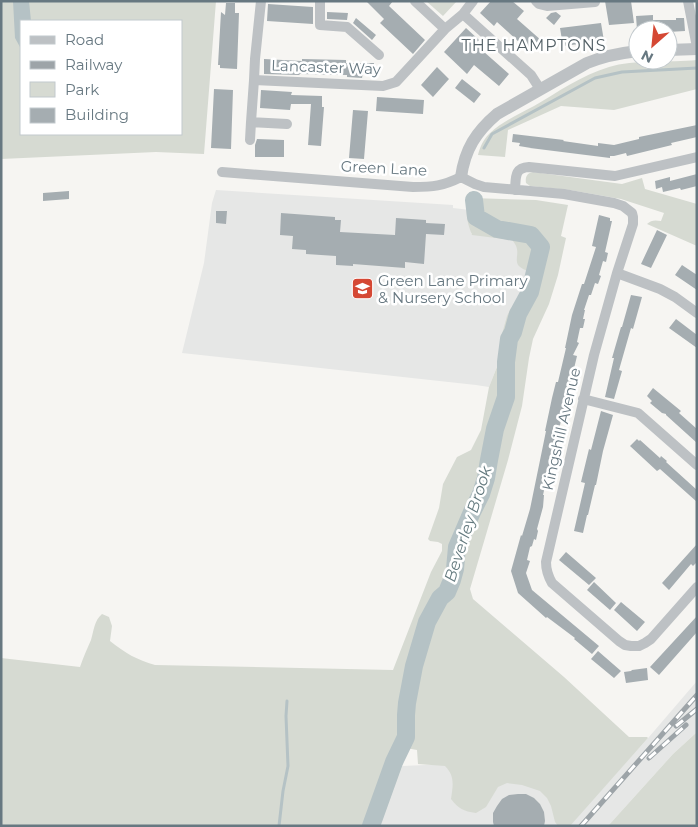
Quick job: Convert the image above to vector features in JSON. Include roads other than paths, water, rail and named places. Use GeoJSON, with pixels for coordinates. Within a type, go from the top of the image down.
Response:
{"type":"FeatureCollection","features":[{"type":"Feature","properties":{"kind":"street"},"geometry":{"type":"LineString","coordinates":[[254,80],[261,1]]}},
{"type":"Feature","properties":{"kind":"street"},"geometry":{"type":"LineString","coordinates":[[320,1],[320,25],[347,27],[379,55]]}},
{"type":"Feature","properties":{"kind":"street"},"geometry":{"type":"LineString","coordinates":[[415,1],[445,29]]}},
{"type":"Feature","properties":{"kind":"street","name":"Lancaster Way"},"geometry":{"type":"LineString","coordinates":[[250,140],[254,80],[383,86],[396,82],[445,29],[463,14],[473,1]]}},
{"type":"Feature","properties":{"kind":"street"},"geometry":{"type":"LineString","coordinates":[[536,1],[547,6],[595,2]]}},
{"type":"Feature","properties":{"kind":"street"},"geometry":{"type":"LineString","coordinates":[[678,49],[697,48],[688,1]]}},
{"type":"Feature","properties":{"kind":"street"},"geometry":{"type":"LineString","coordinates":[[463,14],[531,75],[540,89]]}},
{"type":"Feature","properties":{"kind":"street"},"geometry":{"type":"LineString","coordinates":[[628,52],[601,57],[587,63],[498,114],[478,133],[463,162],[461,177],[484,188],[515,190],[517,173],[522,167],[529,166],[615,176],[697,157]]}},
{"type":"Feature","properties":{"kind":"street"},"geometry":{"type":"LineString","coordinates":[[251,122],[287,124]]}},
{"type":"Feature","properties":{"kind":"street","name":"Green Lane"},"geometry":{"type":"LineString","coordinates":[[222,172],[413,187],[435,187],[461,177]]}},
{"type":"Feature","properties":{"kind":"street","name":"Kingshill Avenue"},"geometry":{"type":"LineString","coordinates":[[515,190],[598,199],[628,209],[633,217],[633,224],[617,273],[583,399],[546,562],[548,576],[552,583],[619,641],[631,646],[639,646],[651,639],[697,587]]}},
{"type":"Feature","properties":{"kind":"street"},"geometry":{"type":"LineString","coordinates":[[617,273],[668,292],[697,313]]}},
{"type":"Feature","properties":{"kind":"street"},"geometry":{"type":"LineString","coordinates":[[583,399],[638,413],[697,465]]}},
{"type":"Feature","properties":{"kind":"waterway","name":"Beverley Brook"},"geometry":{"type":"LineString","coordinates":[[484,148],[492,134],[595,78],[622,72],[697,68]]}},
{"type":"Feature","properties":{"kind":"waterway","name":"Beverley Brook"},"geometry":{"type":"LineString","coordinates":[[371,826],[394,762],[406,737],[407,703],[414,666],[427,622],[440,598],[447,592],[452,580],[457,547],[481,494],[486,478],[495,429],[506,397],[506,362],[509,339],[518,314],[530,292],[541,247],[531,235],[497,229],[476,217],[474,200]]}},
{"type":"Feature","properties":{"kind":"waterway"},"geometry":{"type":"LineString","coordinates":[[279,826],[288,766],[287,701]]}},
{"type":"Feature","properties":{"kind":"railway"},"geometry":{"type":"LineString","coordinates":[[581,826],[697,695]]}},
{"type":"Feature","properties":{"kind":"railway"},"geometry":{"type":"LineString","coordinates":[[676,726],[697,709]]}},
{"type":"Feature","properties":{"kind":"railway"},"geometry":{"type":"LineString","coordinates":[[649,758],[686,725]]}},
{"type":"Feature","properties":{"kind":"place","name":"Green Lane Primary & Nursery School"},"geometry":{"type":"Point","coordinates":[362,289]}},
{"type":"Feature","properties":{"kind":"district","name":"THE HAMPTONS"},"geometry":{"type":"Point","coordinates":[534,45]}}]}
